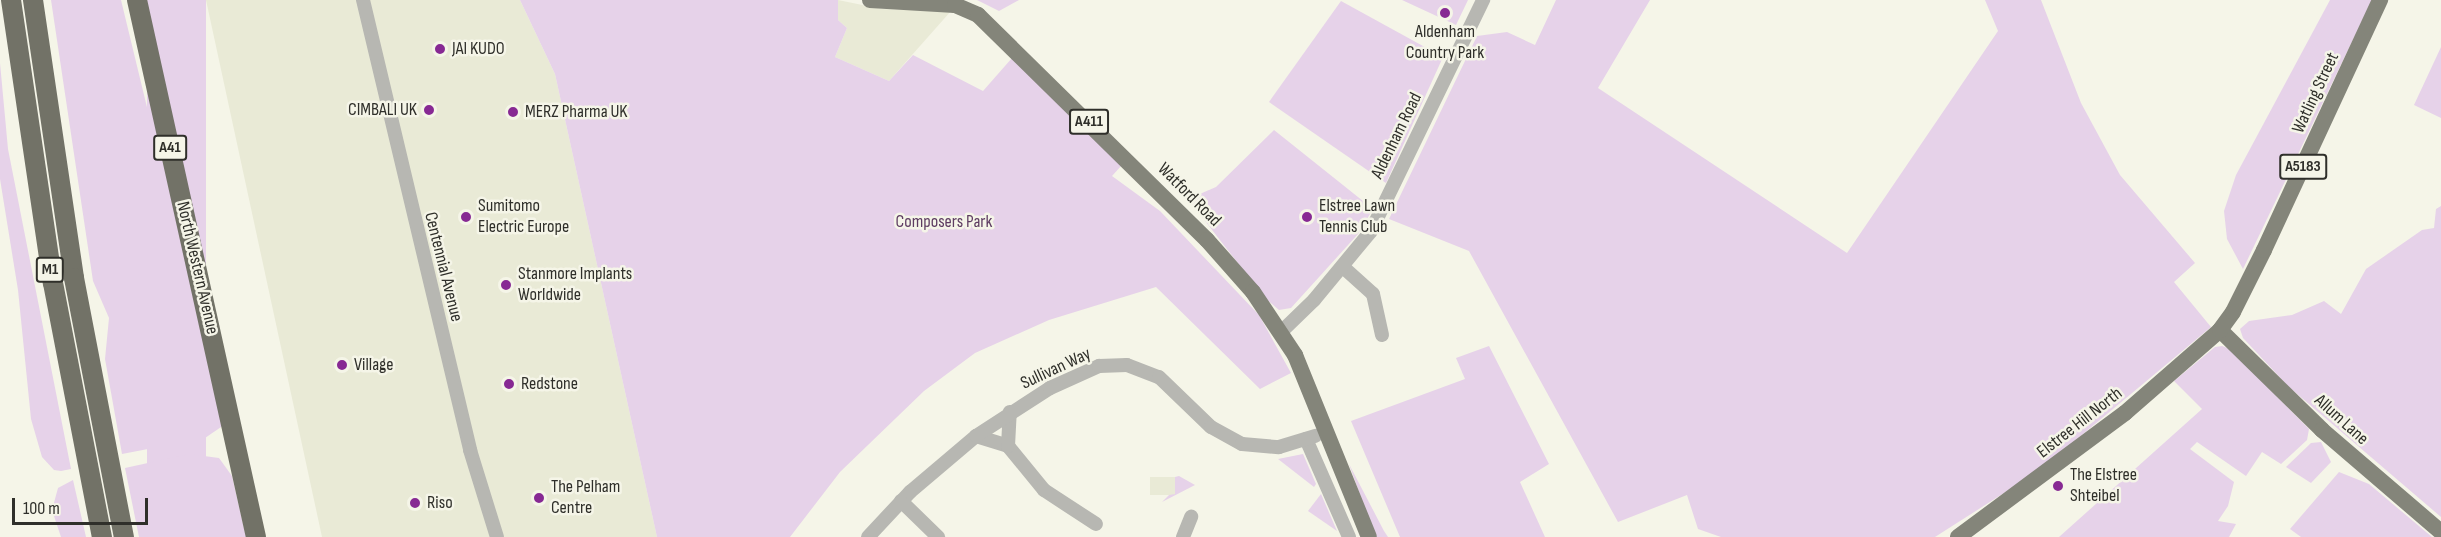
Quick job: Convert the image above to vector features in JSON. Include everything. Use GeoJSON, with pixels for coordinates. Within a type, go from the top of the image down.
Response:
{"type":"FeatureCollection","features":[{"type":"Feature","properties":{"kind":"highway","name":"M1"},"geometry":{"type":"LineString","coordinates":[[11,0],[51,272],[102,537]]}},
{"type":"Feature","properties":{"kind":"highway","name":"M1"},"geometry":{"type":"LineString","coordinates":[[33,0],[72,268],[124,537]]}},
{"type":"Feature","properties":{"kind":"highway","name":"North Western Avenue"},"geometry":{"type":"LineString","coordinates":[[137,0],[256,537]]}},
{"type":"Feature","properties":{"kind":"main road","name":"Watford Road"},"geometry":{"type":"LineString","coordinates":[[870,0],[956,6],[983,19],[1207,240],[1253,292],[1281,332],[1306,379],[1369,537]]}},
{"type":"Feature","properties":{"kind":"main road","name":"Watling Street"},"geometry":{"type":"LineString","coordinates":[[2220,330],[2233,312],[2264,250],[2380,0]]}},
{"type":"Feature","properties":{"kind":"main road","name":"Allum Lane"},"geometry":{"type":"LineString","coordinates":[[2220,330],[2322,429],[2441,532]]}},
{"type":"Feature","properties":{"kind":"main road","name":"Elstree Hill North"},"geometry":{"type":"LineString","coordinates":[[1958,537],[2125,413],[2220,330]]}},
{"type":"Feature","properties":{"kind":"street","name":"Aldenham Road"},"geometry":{"type":"LineString","coordinates":[[1281,332],[1343,267],[1371,231],[1483,0]]}},
{"type":"Feature","properties":{"kind":"street","name":"Centennial Avenue"},"geometry":{"type":"LineString","coordinates":[[362,1],[467,438],[497,537]]}},
{"type":"Feature","properties":{"kind":"street"},"geometry":{"type":"LineString","coordinates":[[1343,267],[1373,294],[1382,334]]}},
{"type":"Feature","properties":{"kind":"street","name":"Sullivan Way"},"geometry":{"type":"LineString","coordinates":[[868,537],[901,501],[976,436],[1010,412],[1086,370],[1127,365],[1159,377],[1224,437],[1258,448],[1279,447],[1311,437],[1349,537]]}},
{"type":"Feature","properties":{"kind":"street"},"geometry":{"type":"LineString","coordinates":[[1008,446],[1010,412]]}},
{"type":"Feature","properties":{"kind":"street"},"geometry":{"type":"LineString","coordinates":[[976,436],[1008,446],[1044,490],[1096,524]]}},
{"type":"Feature","properties":{"kind":"street"},"geometry":{"type":"LineString","coordinates":[[901,501],[938,537]]}},
{"type":"Feature","properties":{"kind":"street"},"geometry":{"type":"LineString","coordinates":[[1183,537],[1191,517]]}},
{"type":"Feature","properties":{"kind":"shaded area"},"geometry":{"type":"Polygon","coordinates":[[[206,0],[520,0],[555,74],[657,537],[322,537],[206,0]]]}},
{"type":"Feature","properties":{"kind":"shaded area"},"geometry":{"type":"Polygon","coordinates":[[[838,0],[882,9],[951,11],[889,81],[835,57],[847,28],[838,20],[838,0]]]}},
{"type":"Feature","properties":{"kind":"shaded area"},"geometry":{"type":"Polygon","coordinates":[[[1150,477],[1175,477],[1175,495],[1150,495],[1150,477]]]}},
{"type":"Feature","properties":{"kind":"green space"},"geometry":{"type":"Polygon","coordinates":[[[51,0],[121,0],[224,425],[205,438],[122,454],[105,359],[109,318],[93,281],[51,0]]]}},
{"type":"Feature","properties":{"kind":"green space"},"geometry":{"type":"Polygon","coordinates":[[[147,0],[206,0],[206,537],[147,537],[147,0]]]}},
{"type":"Feature","properties":{"kind":"green space","name":"Composers Park"},"geometry":{"type":"Polygon","coordinates":[[[520,0],[838,0],[838,20],[847,28],[835,57],[889,81],[913,55],[983,91],[1012,58],[1122,165],[1112,176],[1160,211],[1259,315],[1291,373],[1260,389],[1156,287],[1049,320],[975,353],[924,391],[840,472],[790,537],[657,537],[555,74],[520,0]]]}},
{"type":"Feature","properties":{"kind":"green space"},"geometry":{"type":"Polygon","coordinates":[[[977,0],[1019,0],[999,11],[977,0]]]}},
{"type":"Feature","properties":{"kind":"green space","name":"Aldenham Country Park"},"geometry":{"type":"Polygon","coordinates":[[[1402,0],[1468,0],[1456,25],[1402,0]]]}},
{"type":"Feature","properties":{"kind":"green space"},"geometry":{"type":"Polygon","coordinates":[[[1556,0],[1650,0],[1598,88],[1847,253],[1998,31],[1985,0],[2041,0],[2081,103],[2120,175],[2195,263],[2174,282],[2211,327],[2040,470],[1935,537],[1721,537],[1698,529],[1687,495],[1618,522],[1469,251],[1389,219],[1477,36],[1507,32],[1535,45],[1556,0]]]}},
{"type":"Feature","properties":{"kind":"green space"},"geometry":{"type":"Polygon","coordinates":[[[2330,0],[2372,0],[2243,269],[2227,239],[2224,211],[2236,175],[2330,0]]]}},
{"type":"Feature","properties":{"kind":"green space"},"geometry":{"type":"Polygon","coordinates":[[[1341,1],[1443,57],[1386,183],[1269,102],[1341,1]]]}},
{"type":"Feature","properties":{"kind":"green space"},"geometry":{"type":"Polygon","coordinates":[[[2441,47],[2441,118],[2414,105],[2441,47]]]}},
{"type":"Feature","properties":{"kind":"green space"},"geometry":{"type":"Polygon","coordinates":[[[0,63],[8,149],[71,469],[61,471],[54,470],[42,457],[31,419],[18,290],[0,179],[0,63]]]}},
{"type":"Feature","properties":{"kind":"green space","name":"Elstree Lawn Tennis Club"},"geometry":{"type":"Polygon","coordinates":[[[1274,130],[1373,209],[1358,234],[1291,308],[1279,310],[1265,298],[1188,199],[1216,187],[1274,130]]]}},
{"type":"Feature","properties":{"kind":"green space"},"geometry":{"type":"Polygon","coordinates":[[[2441,206],[2441,517],[2289,387],[2243,338],[2240,329],[2249,321],[2292,315],[2324,301],[2341,314],[2366,269],[2422,230],[2434,228],[2436,209],[2441,206]]]}},
{"type":"Feature","properties":{"kind":"green space"},"geometry":{"type":"Polygon","coordinates":[[[1489,346],[1549,464],[1520,482],[1545,537],[1400,537],[1351,421],[1465,379],[1456,358],[1489,346]]]}},
{"type":"Feature","properties":{"kind":"green space"},"geometry":{"type":"Polygon","coordinates":[[[2222,346],[2230,349],[2309,429],[2307,440],[2281,464],[2262,452],[2246,476],[2197,442],[2190,449],[2234,482],[2228,506],[2218,521],[2236,524],[2229,537],[2059,537],[2202,409],[2174,381],[2215,347],[2222,346]]]}},
{"type":"Feature","properties":{"kind":"green space"},"geometry":{"type":"Polygon","coordinates":[[[2321,442],[2331,462],[2311,483],[2286,467],[2311,443],[2321,442]]]}},
{"type":"Feature","properties":{"kind":"green space"},"geometry":{"type":"Polygon","coordinates":[[[189,454],[219,458],[232,476],[246,537],[139,537],[125,468],[189,454]]]}},
{"type":"Feature","properties":{"kind":"green space"},"geometry":{"type":"Polygon","coordinates":[[[1303,454],[1316,484],[1314,487],[1278,459],[1303,454]]]}},
{"type":"Feature","properties":{"kind":"green space"},"geometry":{"type":"Polygon","coordinates":[[[1349,464],[1384,531],[1388,537],[1375,537],[1349,464]]]}},
{"type":"Feature","properties":{"kind":"green space"},"geometry":{"type":"Polygon","coordinates":[[[2339,472],[2369,484],[2432,537],[2301,537],[2290,529],[2339,472]]]}},
{"type":"Feature","properties":{"kind":"green space"},"geometry":{"type":"Polygon","coordinates":[[[1179,476],[1195,485],[1162,502],[1169,495],[1175,494],[1175,477],[1179,476]]]}},
{"type":"Feature","properties":{"kind":"green space"},"geometry":{"type":"Polygon","coordinates":[[[73,480],[86,537],[61,537],[52,510],[58,488],[73,480]]]}},
{"type":"Feature","properties":{"kind":"green space"},"geometry":{"type":"Polygon","coordinates":[[[1321,494],[1337,531],[1308,511],[1321,494]]]}},
{"type":"Feature","properties":{"kind":"place","name":"Aldenham Country Park"},"geometry":{"type":"Point","coordinates":[1445,13]}},
{"type":"Feature","properties":{"kind":"place","name":"JAI KUDO"},"geometry":{"type":"Point","coordinates":[440,49]}},
{"type":"Feature","properties":{"kind":"place","name":"CIMBALI UK"},"geometry":{"type":"Point","coordinates":[429,110]}},
{"type":"Feature","properties":{"kind":"place","name":"MERZ Pharma UK"},"geometry":{"type":"Point","coordinates":[513,112]}},
{"type":"Feature","properties":{"kind":"place","name":"Sumitomo Electric Europe"},"geometry":{"type":"Point","coordinates":[466,217]}},
{"type":"Feature","properties":{"kind":"place","name":"Elstree Lawn Tennis Club"},"geometry":{"type":"Point","coordinates":[1307,217]}},
{"type":"Feature","properties":{"kind":"place","name":"Stanmore Implants Worldwide"},"geometry":{"type":"Point","coordinates":[506,285]}},
{"type":"Feature","properties":{"kind":"place","name":"Village"},"geometry":{"type":"Point","coordinates":[342,365]}},
{"type":"Feature","properties":{"kind":"place","name":"Redstone"},"geometry":{"type":"Point","coordinates":[509,384]}},
{"type":"Feature","properties":{"kind":"place","name":"The Elstree Shteibel"},"geometry":{"type":"Point","coordinates":[2058,486]}},
{"type":"Feature","properties":{"kind":"place","name":"The Pelham Centre"},"geometry":{"type":"Point","coordinates":[539,498]}},
{"type":"Feature","properties":{"kind":"place","name":"Riso"},"geometry":{"type":"Point","coordinates":[415,503]}}]}
